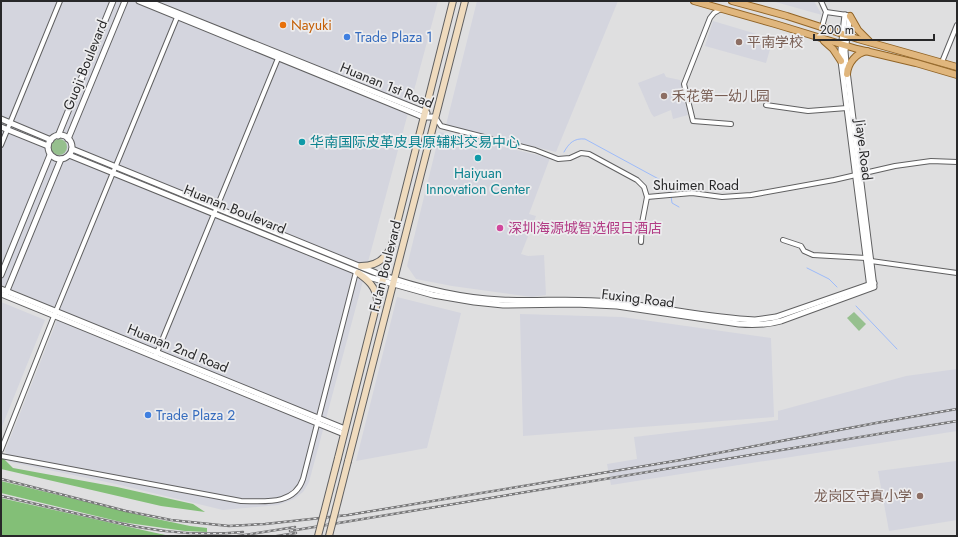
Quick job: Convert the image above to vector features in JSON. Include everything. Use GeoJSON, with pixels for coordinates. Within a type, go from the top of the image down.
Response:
{"type":"FeatureCollection","features":[{"type":"Feature","properties":{"kind":"main road","name":"Fu'an Boulevard"},"geometry":{"type":"LineString","coordinates":[[318,536],[452,1]]}},
{"type":"Feature","properties":{"kind":"main road","name":"Fu'an Boulevard"},"geometry":{"type":"LineString","coordinates":[[329,536],[465,1]]}},
{"type":"Feature","properties":{"kind":"main road"},"geometry":{"type":"LineString","coordinates":[[694,1],[844,45],[957,75]]}},
{"type":"Feature","properties":{"kind":"main road"},"geometry":{"type":"LineString","coordinates":[[732,1],[957,67]]}},
{"type":"Feature","properties":{"kind":"main road"},"geometry":{"type":"LineString","coordinates":[[848,16],[861,34],[874,43]]}},
{"type":"Feature","properties":{"kind":"main road"},"geometry":{"type":"LineString","coordinates":[[803,32],[806,22]]}},
{"type":"Feature","properties":{"kind":"main road"},"geometry":{"type":"LineString","coordinates":[[815,36],[830,45],[841,61]]}},
{"type":"Feature","properties":{"kind":"main road"},"geometry":{"type":"LineString","coordinates":[[885,56],[887,47]]}},
{"type":"Feature","properties":{"kind":"main road"},"geometry":{"type":"LineString","coordinates":[[847,74],[853,60],[861,53],[867,51]]}},
{"type":"Feature","properties":{"kind":"main road"},"geometry":{"type":"LineString","coordinates":[[429,95],[440,98]]}},
{"type":"Feature","properties":{"kind":"main road"},"geometry":{"type":"LineString","coordinates":[[418,137],[430,139]]}},
{"type":"Feature","properties":{"kind":"main road"},"geometry":{"type":"LineString","coordinates":[[398,221],[408,223]]}},
{"type":"Feature","properties":{"kind":"main road"},"geometry":{"type":"LineString","coordinates":[[376,305],[374,290],[358,270],[377,263],[386,257],[391,247]]}},
{"type":"Feature","properties":{"kind":"main road"},"geometry":{"type":"LineString","coordinates":[[372,324],[382,327]]}},
{"type":"Feature","properties":{"kind":"street"},"geometry":{"type":"LineString","coordinates":[[1,145],[60,1]]}},
{"type":"Feature","properties":{"kind":"street","name":"Guoji Boulevard"},"geometry":{"type":"LineString","coordinates":[[58,136],[113,1]]}},
{"type":"Feature","properties":{"kind":"street","name":"Guoji Boulevard"},"geometry":{"type":"LineString","coordinates":[[68,139],[125,1]]}},
{"type":"Feature","properties":{"kind":"street","name":"Huanan 1st Road"},"geometry":{"type":"LineString","coordinates":[[139,1],[178,15],[424,115],[435,117]]}},
{"type":"Feature","properties":{"kind":"street","name":"Huanan 1st Road"},"geometry":{"type":"LineString","coordinates":[[148,1],[178,15]]}},
{"type":"Feature","properties":{"kind":"street"},"geometry":{"type":"LineString","coordinates":[[820,1],[826,12],[822,27]]}},
{"type":"Feature","properties":{"kind":"street"},"geometry":{"type":"LineString","coordinates":[[706,4],[710,9],[710,18],[684,84],[693,121],[731,124]]}},
{"type":"Feature","properties":{"kind":"street"},"geometry":{"type":"LineString","coordinates":[[710,18],[717,11],[722,9]]}},
{"type":"Feature","properties":{"kind":"street"},"geometry":{"type":"LineString","coordinates":[[826,12],[848,16]]}},
{"type":"Feature","properties":{"kind":"street"},"geometry":{"type":"LineString","coordinates":[[1,450],[55,314],[178,15]]}},
{"type":"Feature","properties":{"kind":"street","name":"Jiaye Road"},"geometry":{"type":"LineString","coordinates":[[848,16],[841,61],[871,261],[872,286]]}},
{"type":"Feature","properties":{"kind":"street"},"geometry":{"type":"LineString","coordinates":[[942,62],[957,25]]}},
{"type":"Feature","properties":{"kind":"street","name":"Jiaye Road"},"geometry":{"type":"LineString","coordinates":[[844,45],[866,258],[872,286]]}},
{"type":"Feature","properties":{"kind":"street"},"geometry":{"type":"LineString","coordinates":[[157,355],[279,56]]}},
{"type":"Feature","properties":{"kind":"street"},"geometry":{"type":"LineString","coordinates":[[766,106],[808,110],[847,108]]}},
{"type":"Feature","properties":{"kind":"street","name":"Shuimen Road"},"geometry":{"type":"LineString","coordinates":[[435,117],[441,126],[535,150],[558,159],[570,158],[581,153],[589,154],[637,180],[644,187],[647,197],[692,193],[722,197],[747,196],[911,164],[931,161],[957,162]]}},
{"type":"Feature","properties":{"kind":"street"},"geometry":{"type":"LineString","coordinates":[[1,120],[51,140]]}},
{"type":"Feature","properties":{"kind":"street"},"geometry":{"type":"LineString","coordinates":[[1,127],[48,146]]}},
{"type":"Feature","properties":{"kind":"street"},"geometry":{"type":"LineString","coordinates":[[1,275],[50,154],[48,146],[51,140],[58,136],[65,136],[71,143],[72,149],[69,154],[61,159],[4,294]]}},
{"type":"Feature","properties":{"kind":"street","name":"Huanan Boulevard"},"geometry":{"type":"LineString","coordinates":[[72,149],[217,208],[358,270]]}},
{"type":"Feature","properties":{"kind":"street"},"geometry":{"type":"LineString","coordinates":[[50,154],[55,158],[61,159]]}},
{"type":"Feature","properties":{"kind":"street","name":"Huanan Boulevard"},"geometry":{"type":"LineString","coordinates":[[69,154],[214,214],[358,270],[394,282]]}},
{"type":"Feature","properties":{"kind":"street"},"geometry":{"type":"LineString","coordinates":[[640,242],[647,197]]}},
{"type":"Feature","properties":{"kind":"street"},"geometry":{"type":"LineString","coordinates":[[783,240],[801,246],[804,251],[813,255],[866,258]]}},
{"type":"Feature","properties":{"kind":"street"},"geometry":{"type":"LineString","coordinates":[[871,261],[957,273]]}},
{"type":"Feature","properties":{"kind":"street"},"geometry":{"type":"LineString","coordinates":[[1,456],[241,501],[266,501],[292,496],[299,489],[303,479],[358,270]]}},
{"type":"Feature","properties":{"kind":"street","name":"Fuxing Road"},"geometry":{"type":"LineString","coordinates":[[394,282],[447,298],[487,304],[575,304],[612,306],[754,325],[781,321],[872,286]]}},
{"type":"Feature","properties":{"kind":"street","name":"Huanan 2nd Road"},"geometry":{"type":"LineString","coordinates":[[1,289],[4,294],[345,432]]}},
{"type":"Feature","properties":{"kind":"shaded area"},"geometry":{"type":"Polygon","coordinates":[[[1,1],[438,1],[309,482],[303,492],[294,499],[278,505],[223,510],[116,484],[10,462],[5,451],[61,310],[1,285],[1,1]]]}},
{"type":"Feature","properties":{"kind":"shaded area"},"geometry":{"type":"Polygon","coordinates":[[[477,1],[618,1],[556,152],[446,125],[477,1]]]}},
{"type":"Feature","properties":{"kind":"shaded area"},"geometry":{"type":"Polygon","coordinates":[[[772,1],[814,1],[822,15],[772,1]]]}},
{"type":"Feature","properties":{"kind":"shaded area","name":"平南学校"},"geometry":{"type":"Polygon","coordinates":[[[713,21],[773,39],[766,63],[705,46],[713,21]]]}},
{"type":"Feature","properties":{"kind":"shaded area","name":"禾花第一幼儿园"},"geometry":{"type":"Polygon","coordinates":[[[664,73],[666,77],[680,80],[688,115],[673,119],[671,110],[654,117],[651,113],[638,83],[664,73]]]}},
{"type":"Feature","properties":{"kind":"shaded area"},"geometry":{"type":"Polygon","coordinates":[[[440,132],[550,158],[529,214],[536,216],[521,254],[528,256],[544,255],[546,295],[532,297],[452,286],[416,279],[407,266],[440,132]]]}},
{"type":"Feature","properties":{"kind":"shaded area"},"geometry":{"type":"Polygon","coordinates":[[[397,297],[461,313],[427,448],[356,461],[397,297]]]}},
{"type":"Feature","properties":{"kind":"shaded area"},"geometry":{"type":"Polygon","coordinates":[[[1,302],[45,320],[1,429],[1,302]]]}},
{"type":"Feature","properties":{"kind":"shaded area"},"geometry":{"type":"Polygon","coordinates":[[[520,314],[622,317],[771,338],[774,417],[523,436],[520,314]]]}},
{"type":"Feature","properties":{"kind":"shaded area"},"geometry":{"type":"Polygon","coordinates":[[[957,369],[957,431],[611,485],[607,464],[637,459],[634,437],[778,420],[778,411],[906,376],[957,369]]]}},
{"type":"Feature","properties":{"kind":"shaded area","name":"龙岗区守真小学"},"geometry":{"type":"Polygon","coordinates":[[[956,461],[957,520],[889,531],[878,471],[956,461]]]}},
{"type":"Feature","properties":{"kind":"green space"},"geometry":{"type":"Polygon","coordinates":[[[59,139],[66,144],[67,147],[62,154],[59,155],[52,150],[51,147],[56,140],[59,139]]]}},
{"type":"Feature","properties":{"kind":"green space"},"geometry":{"type":"Polygon","coordinates":[[[854,312],[866,324],[859,331],[847,318],[854,312]]]}},
{"type":"Feature","properties":{"kind":"green space"},"geometry":{"type":"Polygon","coordinates":[[[1,458],[3,458],[13,468],[117,487],[193,504],[205,512],[161,506],[1,469],[1,458]]]}},
{"type":"Feature","properties":{"kind":"green space"},"geometry":{"type":"Polygon","coordinates":[[[1,481],[152,518],[207,528],[207,532],[185,531],[121,522],[1,493],[1,481]]]}},
{"type":"Feature","properties":{"kind":"green space"},"geometry":{"type":"Polygon","coordinates":[[[1,498],[147,531],[170,536],[1,536],[1,498]]]}},
{"type":"Feature","properties":{"kind":"waterway"},"geometry":{"type":"LineString","coordinates":[[564,152],[572,142],[578,139],[585,139],[666,183],[671,188],[671,193]]}},
{"type":"Feature","properties":{"kind":"waterway"},"geometry":{"type":"LineString","coordinates":[[671,196],[672,203],[679,207]]}},
{"type":"Feature","properties":{"kind":"waterway"},"geometry":{"type":"LineString","coordinates":[[807,268],[829,279],[837,287]]}},
{"type":"Feature","properties":{"kind":"waterway"},"geometry":{"type":"LineString","coordinates":[[856,306],[897,349]]}},
{"type":"Feature","properties":{"kind":"railway"},"geometry":{"type":"LineString","coordinates":[[1,479],[126,511],[171,520],[229,526],[265,524],[348,515],[681,460],[957,409]]}},
{"type":"Feature","properties":{"kind":"railway"},"geometry":{"type":"LineString","coordinates":[[290,531],[957,421]]}},
{"type":"Feature","properties":{"kind":"railway"},"geometry":{"type":"LineString","coordinates":[[1,496],[151,529],[204,534],[243,532]]}},
{"type":"Feature","properties":{"kind":"railway"},"geometry":{"type":"LineString","coordinates":[[238,536],[295,527]]}},
{"type":"Feature","properties":{"kind":"railway"},"geometry":{"type":"LineString","coordinates":[[277,536],[296,533]]}},
{"type":"Feature","properties":{"kind":"place","name":"Nayuki"},"geometry":{"type":"Point","coordinates":[283,25]}},
{"type":"Feature","properties":{"kind":"place","name":"Trade Plaza 1"},"geometry":{"type":"Point","coordinates":[347,37]}},
{"type":"Feature","properties":{"kind":"place","name":"平南学校"},"geometry":{"type":"Point","coordinates":[739,42]}},
{"type":"Feature","properties":{"kind":"place","name":"禾花第一幼儿园"},"geometry":{"type":"Point","coordinates":[664,96]}},
{"type":"Feature","properties":{"kind":"place","name":"华南国际皮革皮具原辅料交易中心"},"geometry":{"type":"Point","coordinates":[302,142]}},
{"type":"Feature","properties":{"kind":"place","name":"Haiyuan Innovation Center"},"geometry":{"type":"Point","coordinates":[478,158]}},
{"type":"Feature","properties":{"kind":"place","name":"深圳海源城智选假日酒店"},"geometry":{"type":"Point","coordinates":[500,228]}},
{"type":"Feature","properties":{"kind":"place","name":"Trade Plaza 2"},"geometry":{"type":"Point","coordinates":[148,415]}},
{"type":"Feature","properties":{"kind":"place","name":"龙岗区守真小学"},"geometry":{"type":"Point","coordinates":[920,496]}}]}
